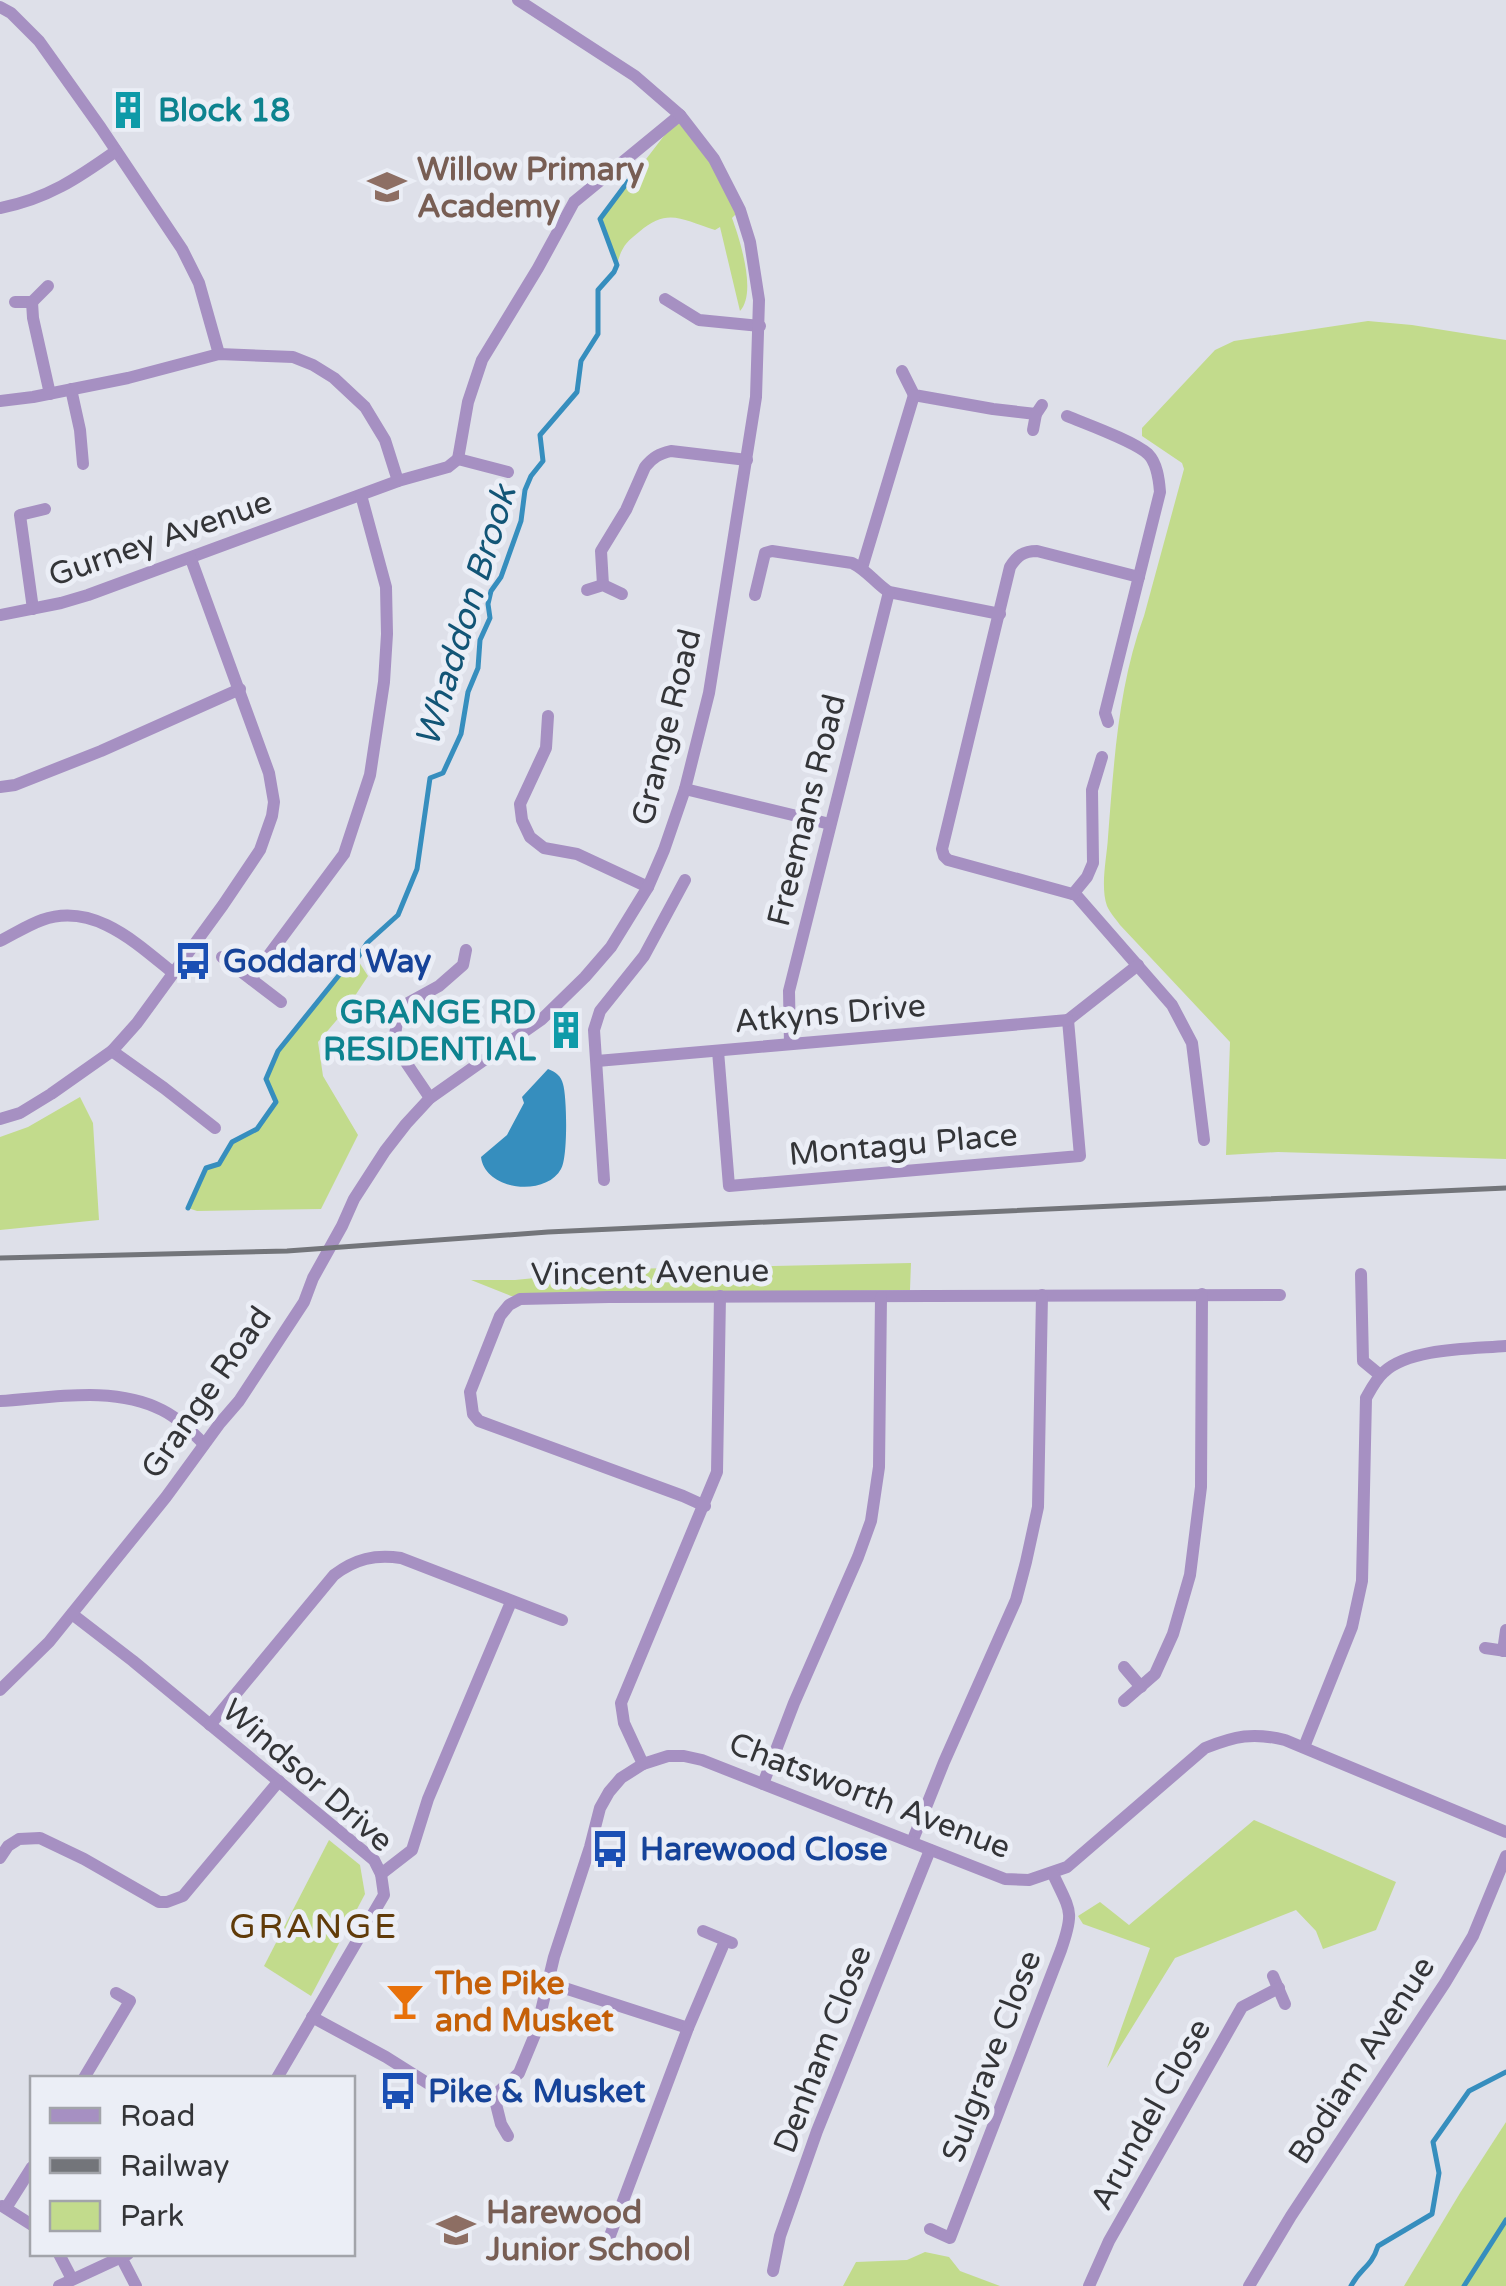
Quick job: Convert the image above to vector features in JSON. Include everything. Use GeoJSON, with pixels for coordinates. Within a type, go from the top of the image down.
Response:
{"type":"FeatureCollection","features":[{"type":"Feature","properties":{"kind":"street","name":"Grange Road"},"geometry":{"type":"LineString","coordinates":[[0,1690],[49,1642],[239,1401],[304,1302],[354,1199],[385,1151],[430,1098],[542,1019],[611,947],[648,887],[685,789],[709,693],[756,397],[760,326],[750,242],[740,210],[714,160],[680,114],[635,76],[518,0]]}},
{"type":"Feature","properties":{"kind":"street"},"geometry":{"type":"LineString","coordinates":[[0,7],[38,41],[182,249],[199,283],[219,354]]}},
{"type":"Feature","properties":{"kind":"street"},"geometry":{"type":"LineString","coordinates":[[508,472],[458,459],[468,402],[482,360],[574,202],[680,114]]}},
{"type":"Feature","properties":{"kind":"street"},"geometry":{"type":"LineString","coordinates":[[0,208],[50,194],[116,150]]}},
{"type":"Feature","properties":{"kind":"street"},"geometry":{"type":"LineString","coordinates":[[15,302],[32,302],[48,286]]}},
{"type":"Feature","properties":{"kind":"street"},"geometry":{"type":"LineString","coordinates":[[682,308],[686,291]]}},
{"type":"Feature","properties":{"kind":"street"},"geometry":{"type":"LineString","coordinates":[[665,299],[699,320],[760,326]]}},
{"type":"Feature","properties":{"kind":"street"},"geometry":{"type":"LineString","coordinates":[[32,302],[50,394]]}},
{"type":"Feature","properties":{"kind":"street"},"geometry":{"type":"LineString","coordinates":[[0,402],[219,354],[293,357],[334,378],[365,407],[386,440],[398,480]]}},
{"type":"Feature","properties":{"kind":"street"},"geometry":{"type":"LineString","coordinates":[[862,568],[914,395],[902,371]]}},
{"type":"Feature","properties":{"kind":"street"},"geometry":{"type":"LineString","coordinates":[[68,390],[80,461]]}},
{"type":"Feature","properties":{"kind":"street"},"geometry":{"type":"LineString","coordinates":[[914,395],[993,410],[1039,409],[1033,430]]}},
{"type":"Feature","properties":{"kind":"street"},"geometry":{"type":"LineString","coordinates":[[1067,416],[1148,454],[1158,473],[1160,492],[1105,713],[1108,722]]}},
{"type":"Feature","properties":{"kind":"street"},"geometry":{"type":"LineString","coordinates":[[603,585],[601,551],[651,459],[672,451],[748,460]]}},
{"type":"Feature","properties":{"kind":"street","name":"Gurney Avenue"},"geometry":{"type":"LineString","coordinates":[[0,615],[88,595],[398,480],[448,467],[458,459]]}},
{"type":"Feature","properties":{"kind":"street"},"geometry":{"type":"LineString","coordinates":[[252,979],[344,854],[370,776],[384,682],[386,588],[360,495]]}},
{"type":"Feature","properties":{"kind":"street"},"geometry":{"type":"LineString","coordinates":[[34,609],[20,514],[44,509]]}},
{"type":"Feature","properties":{"kind":"street"},"geometry":{"type":"LineString","coordinates":[[755,595],[768,551],[852,563],[890,592],[1000,614]]}},
{"type":"Feature","properties":{"kind":"street"},"geometry":{"type":"LineString","coordinates":[[1139,576],[1036,551],[1021,554],[1010,567],[942,849],[948,860],[1074,894],[1172,1004],[1192,1043],[1204,1140]]}},
{"type":"Feature","properties":{"kind":"street"},"geometry":{"type":"LineString","coordinates":[[0,1119],[20,1113],[112,1052],[224,906],[260,850],[272,816],[269,773],[191,558]]}},
{"type":"Feature","properties":{"kind":"street"},"geometry":{"type":"LineString","coordinates":[[586,590],[603,585],[622,594]]}},
{"type":"Feature","properties":{"kind":"street","name":"Freemans Road"},"geometry":{"type":"LineString","coordinates":[[790,1044],[789,991],[890,592]]}},
{"type":"Feature","properties":{"kind":"street"},"geometry":{"type":"LineString","coordinates":[[0,787],[101,751],[240,689]]}},
{"type":"Feature","properties":{"kind":"street"},"geometry":{"type":"LineString","coordinates":[[548,716],[546,748],[520,804],[530,837],[544,848],[577,854],[648,887]]}},
{"type":"Feature","properties":{"kind":"street"},"geometry":{"type":"LineString","coordinates":[[1074,894],[1092,863],[1089,773],[1102,756]]}},
{"type":"Feature","properties":{"kind":"street"},"geometry":{"type":"LineString","coordinates":[[685,789],[830,824]]}},
{"type":"Feature","properties":{"kind":"street"},"geometry":{"type":"LineString","coordinates":[[604,1180],[594,1030],[600,1011],[644,956],[685,880]]}},
{"type":"Feature","properties":{"kind":"street"},"geometry":{"type":"LineString","coordinates":[[0,941],[39,921],[76,914],[103,922],[172,972]]}},
{"type":"Feature","properties":{"kind":"street"},"geometry":{"type":"LineString","coordinates":[[430,1098],[394,1042],[399,1008],[469,968],[466,950]]}},
{"type":"Feature","properties":{"kind":"street"},"geometry":{"type":"LineString","coordinates":[[222,957],[281,1002]]}},
{"type":"Feature","properties":{"kind":"street"},"geometry":{"type":"LineString","coordinates":[[1068,1020],[1138,966]]}},
{"type":"Feature","properties":{"kind":"street","name":"Atkyns Drive"},"geometry":{"type":"LineString","coordinates":[[597,1061],[1068,1020]]}},
{"type":"Feature","properties":{"kind":"street","name":"Montagu Place"},"geometry":{"type":"LineString","coordinates":[[718,1050],[730,1186],[1080,1156],[1068,1020]]}},
{"type":"Feature","properties":{"kind":"street"},"geometry":{"type":"LineString","coordinates":[[112,1052],[215,1128]]}},
{"type":"Feature","properties":{"kind":"street"},"geometry":{"type":"LineString","coordinates":[[1362,1274],[1363,1361],[1380,1375]]}},
{"type":"Feature","properties":{"kind":"street"},"geometry":{"type":"LineString","coordinates":[[1124,1701],[1155,1674],[1173,1634],[1190,1575],[1201,1487],[1202,1294]]}},
{"type":"Feature","properties":{"kind":"street","name":"Vincent Avenue"},"geometry":{"type":"LineString","coordinates":[[705,1506],[479,1421],[473,1414],[470,1392],[500,1316],[509,1305],[520,1299],[720,1296],[1280,1294]]}},
{"type":"Feature","properties":{"kind":"street"},"geometry":{"type":"LineString","coordinates":[[912,1842],[1016,1600],[1026,1562],[1038,1507],[1042,1295]]}},
{"type":"Feature","properties":{"kind":"street"},"geometry":{"type":"LineString","coordinates":[[312,2017],[432,2086],[472,2097],[494,2096],[519,2073],[536,2032],[554,1956],[600,1808],[621,1778],[643,1764],[624,1723],[621,1703],[717,1472],[720,1296]]}},
{"type":"Feature","properties":{"kind":"street"},"geometry":{"type":"LineString","coordinates":[[763,1784],[872,1521],[880,1466],[881,1296]]}},
{"type":"Feature","properties":{"kind":"street"},"geometry":{"type":"LineString","coordinates":[[1304,1748],[1352,1627],[1362,1581],[1366,1398],[1380,1375],[1405,1359],[1506,1346]]}},
{"type":"Feature","properties":{"kind":"street"},"geometry":{"type":"LineString","coordinates":[[0,1402],[77,1396],[136,1399],[163,1410],[204,1444]]}},
{"type":"Feature","properties":{"kind":"street"},"geometry":{"type":"LineString","coordinates":[[210,1725],[334,1575],[348,1564],[385,1556],[402,1558],[562,1620]]}},
{"type":"Feature","properties":{"kind":"street"},"geometry":{"type":"LineString","coordinates":[[382,1874],[412,1850],[428,1798],[511,1602]]}},
{"type":"Feature","properties":{"kind":"street","name":"Windsor Drive"},"geometry":{"type":"LineString","coordinates":[[72,1614],[279,1780],[374,1860],[382,1874],[384,1895],[279,2076]]}},
{"type":"Feature","properties":{"kind":"street"},"geometry":{"type":"LineString","coordinates":[[1485,1648],[1505,1651],[1506,1630]]}},
{"type":"Feature","properties":{"kind":"street"},"geometry":{"type":"LineString","coordinates":[[1124,1667],[1141,1687]]}},
{"type":"Feature","properties":{"kind":"street"},"geometry":{"type":"LineString","coordinates":[[1052,1874],[1083,1854],[1205,1748],[1229,1738],[1258,1734],[1285,1740],[1506,1832]]}},
{"type":"Feature","properties":{"kind":"street","name":"Chatsworth Avenue"},"geometry":{"type":"LineString","coordinates":[[643,1764],[668,1756],[702,1760],[1005,1879],[1029,1880],[1052,1874]]}},
{"type":"Feature","properties":{"kind":"street"},"geometry":{"type":"LineString","coordinates":[[0,1858],[8,1846],[20,1839],[40,1838],[159,1902],[176,1900],[279,1780]]}},
{"type":"Feature","properties":{"kind":"street","name":"Denham Close"},"geometry":{"type":"LineString","coordinates":[[773,2272],[780,2236],[818,2131],[930,1850]]}},
{"type":"Feature","properties":{"kind":"street","name":"Bodiam Avenue"},"geometry":{"type":"LineString","coordinates":[[1248,2286],[1446,1983],[1472,1936],[1506,1856]]}},
{"type":"Feature","properties":{"kind":"street","name":"Sulgrave Close"},"geometry":{"type":"LineString","coordinates":[[930,2229],[950,2238],[1072,1921],[1052,1874]]}},
{"type":"Feature","properties":{"kind":"street"},"geometry":{"type":"LineString","coordinates":[[599,2242],[608,2241],[627,2210],[688,2028],[728,1942],[702,1931]]}},
{"type":"Feature","properties":{"kind":"street","name":"Arundel Close"},"geometry":{"type":"LineString","coordinates":[[1089,2286],[1110,2241],[1242,2007],[1276,1982],[1286,2004]]}},
{"type":"Feature","properties":{"kind":"street"},"geometry":{"type":"LineString","coordinates":[[548,1984],[688,2028]]}},
{"type":"Feature","properties":{"kind":"street"},"geometry":{"type":"LineString","coordinates":[[85,2076],[130,2001],[116,1993]]}},
{"type":"Feature","properties":{"kind":"street"},"geometry":{"type":"LineString","coordinates":[[494,2096],[500,2124],[508,2136]]}},
{"type":"Feature","properties":{"kind":"street"},"geometry":{"type":"LineString","coordinates":[[30,2169],[3,2207],[30,2224]]}},
{"type":"Feature","properties":{"kind":"street"},"geometry":{"type":"LineString","coordinates":[[60,2256],[66,2282],[122,2256]]}},
{"type":"Feature","properties":{"kind":"street"},"geometry":{"type":"LineString","coordinates":[[124,2256],[136,2286]]}},
{"type":"Feature","properties":{"kind":"green space"},"geometry":{"type":"Polygon","coordinates":[[[680,115],[740,210],[732,218],[747,279],[745,303],[740,311],[720,227],[715,230],[676,218],[658,220],[627,242],[617,265],[600,219],[680,115]]]}},
{"type":"Feature","properties":{"kind":"green space"},"geometry":{"type":"Polygon","coordinates":[[[1368,321],[1506,340],[1506,1159],[1278,1152],[1226,1155],[1230,1042],[1120,925],[1105,898],[1104,872],[1123,697],[1184,469],[1182,463],[1142,436],[1142,428],[1215,350],[1234,341],[1368,321]]]}},
{"type":"Feature","properties":{"kind":"green space"},"geometry":{"type":"Polygon","coordinates":[[[357,959],[368,976],[318,1042],[323,1076],[358,1135],[321,1209],[188,1208],[206,1168],[219,1164],[232,1142],[257,1129],[276,1102],[266,1079],[278,1051],[340,974],[357,959]]]}},
{"type":"Feature","properties":{"kind":"green space"},"geometry":{"type":"Polygon","coordinates":[[[80,1097],[93,1123],[99,1220],[0,1230],[0,1137],[28,1127],[80,1097]]]}},
{"type":"Feature","properties":{"kind":"green space"},"geometry":{"type":"Polygon","coordinates":[[[911,1263],[910,1290],[511,1296],[471,1280],[515,1280],[625,1269],[911,1263]]]}},
{"type":"Feature","properties":{"kind":"green space"},"geometry":{"type":"Polygon","coordinates":[[[1254,1820],[1396,1882],[1376,1930],[1323,1949],[1316,1931],[1296,1910],[1175,1958],[1107,2068],[1150,1948],[1083,1924],[1078,1916],[1100,1902],[1129,1925],[1254,1820]]]}},
{"type":"Feature","properties":{"kind":"green space"},"geometry":{"type":"Polygon","coordinates":[[[329,1840],[360,1865],[365,1894],[311,1996],[264,1966],[329,1840]]]}},
{"type":"Feature","properties":{"kind":"green space"},"geometry":{"type":"Polygon","coordinates":[[[1506,2122],[1506,2286],[1404,2286],[1460,2193],[1506,2122]]]}},
{"type":"Feature","properties":{"kind":"green space"},"geometry":{"type":"Polygon","coordinates":[[[925,2252],[949,2257],[960,2271],[1000,2286],[843,2286],[856,2262],[907,2260],[925,2252]]]}},
{"type":"Feature","properties":{"kind":"water"},"geometry":{"type":"Polygon","coordinates":[[[548,1069],[562,1081],[564,1091],[566,1141],[561,1169],[543,1184],[504,1183],[485,1168],[481,1157],[507,1135],[524,1103],[522,1097],[548,1069]]]}},
{"type":"Feature","properties":{"kind":"waterway","name":"Whaddon Brook"},"geometry":{"type":"LineString","coordinates":[[188,1208],[206,1168],[219,1164],[232,1142],[257,1129],[276,1102],[266,1079],[278,1051],[367,943],[398,915],[417,869],[430,778],[443,773],[461,734],[468,692],[478,668],[480,640],[490,618],[491,591],[501,577],[521,521],[525,490],[543,461],[540,435],[577,392],[581,361],[598,334],[598,290],[617,265],[600,219],[641,164]]}},
{"type":"Feature","properties":{"kind":"waterway"},"geometry":{"type":"LineString","coordinates":[[1351,2286],[1378,2246],[1432,2214],[1439,2173],[1433,2142],[1469,2091],[1506,2072]]}},
{"type":"Feature","properties":{"kind":"waterway"},"geometry":{"type":"LineString","coordinates":[[1464,2286],[1506,2220]]}},
{"type":"Feature","properties":{"kind":"railway"},"geometry":{"type":"LineString","coordinates":[[0,1258],[287,1251],[548,1232],[1506,1188]]}},
{"type":"Feature","properties":{"kind":"place","name":"Block 18"},"geometry":{"type":"Point","coordinates":[128,110]}},
{"type":"Feature","properties":{"kind":"place","name":"Willow Primary Academy"},"geometry":{"type":"Point","coordinates":[387,187]}},
{"type":"Feature","properties":{"kind":"place","name":"Goddard Way"},"geometry":{"type":"Point","coordinates":[193,961]}},
{"type":"Feature","properties":{"kind":"place","name":"GRANGE RD RESIDENTIAL"},"geometry":{"type":"Point","coordinates":[566,1030]}},
{"type":"Feature","properties":{"kind":"place","name":"Harewood Close"},"geometry":{"type":"Point","coordinates":[610,1849]}},
{"type":"Feature","properties":{"kind":"place","name":"The Pike and Musket"},"geometry":{"type":"Point","coordinates":[405,2001]}},
{"type":"Feature","properties":{"kind":"place","name":"Pike & Musket"},"geometry":{"type":"Point","coordinates":[398,2091]}},
{"type":"Feature","properties":{"kind":"place","name":"Harewood Junior School"},"geometry":{"type":"Point","coordinates":[456,2230]}},
{"type":"Feature","properties":{"kind":"district","name":"GRANGE"},"geometry":{"type":"Point","coordinates":[314,1926]}}]}
